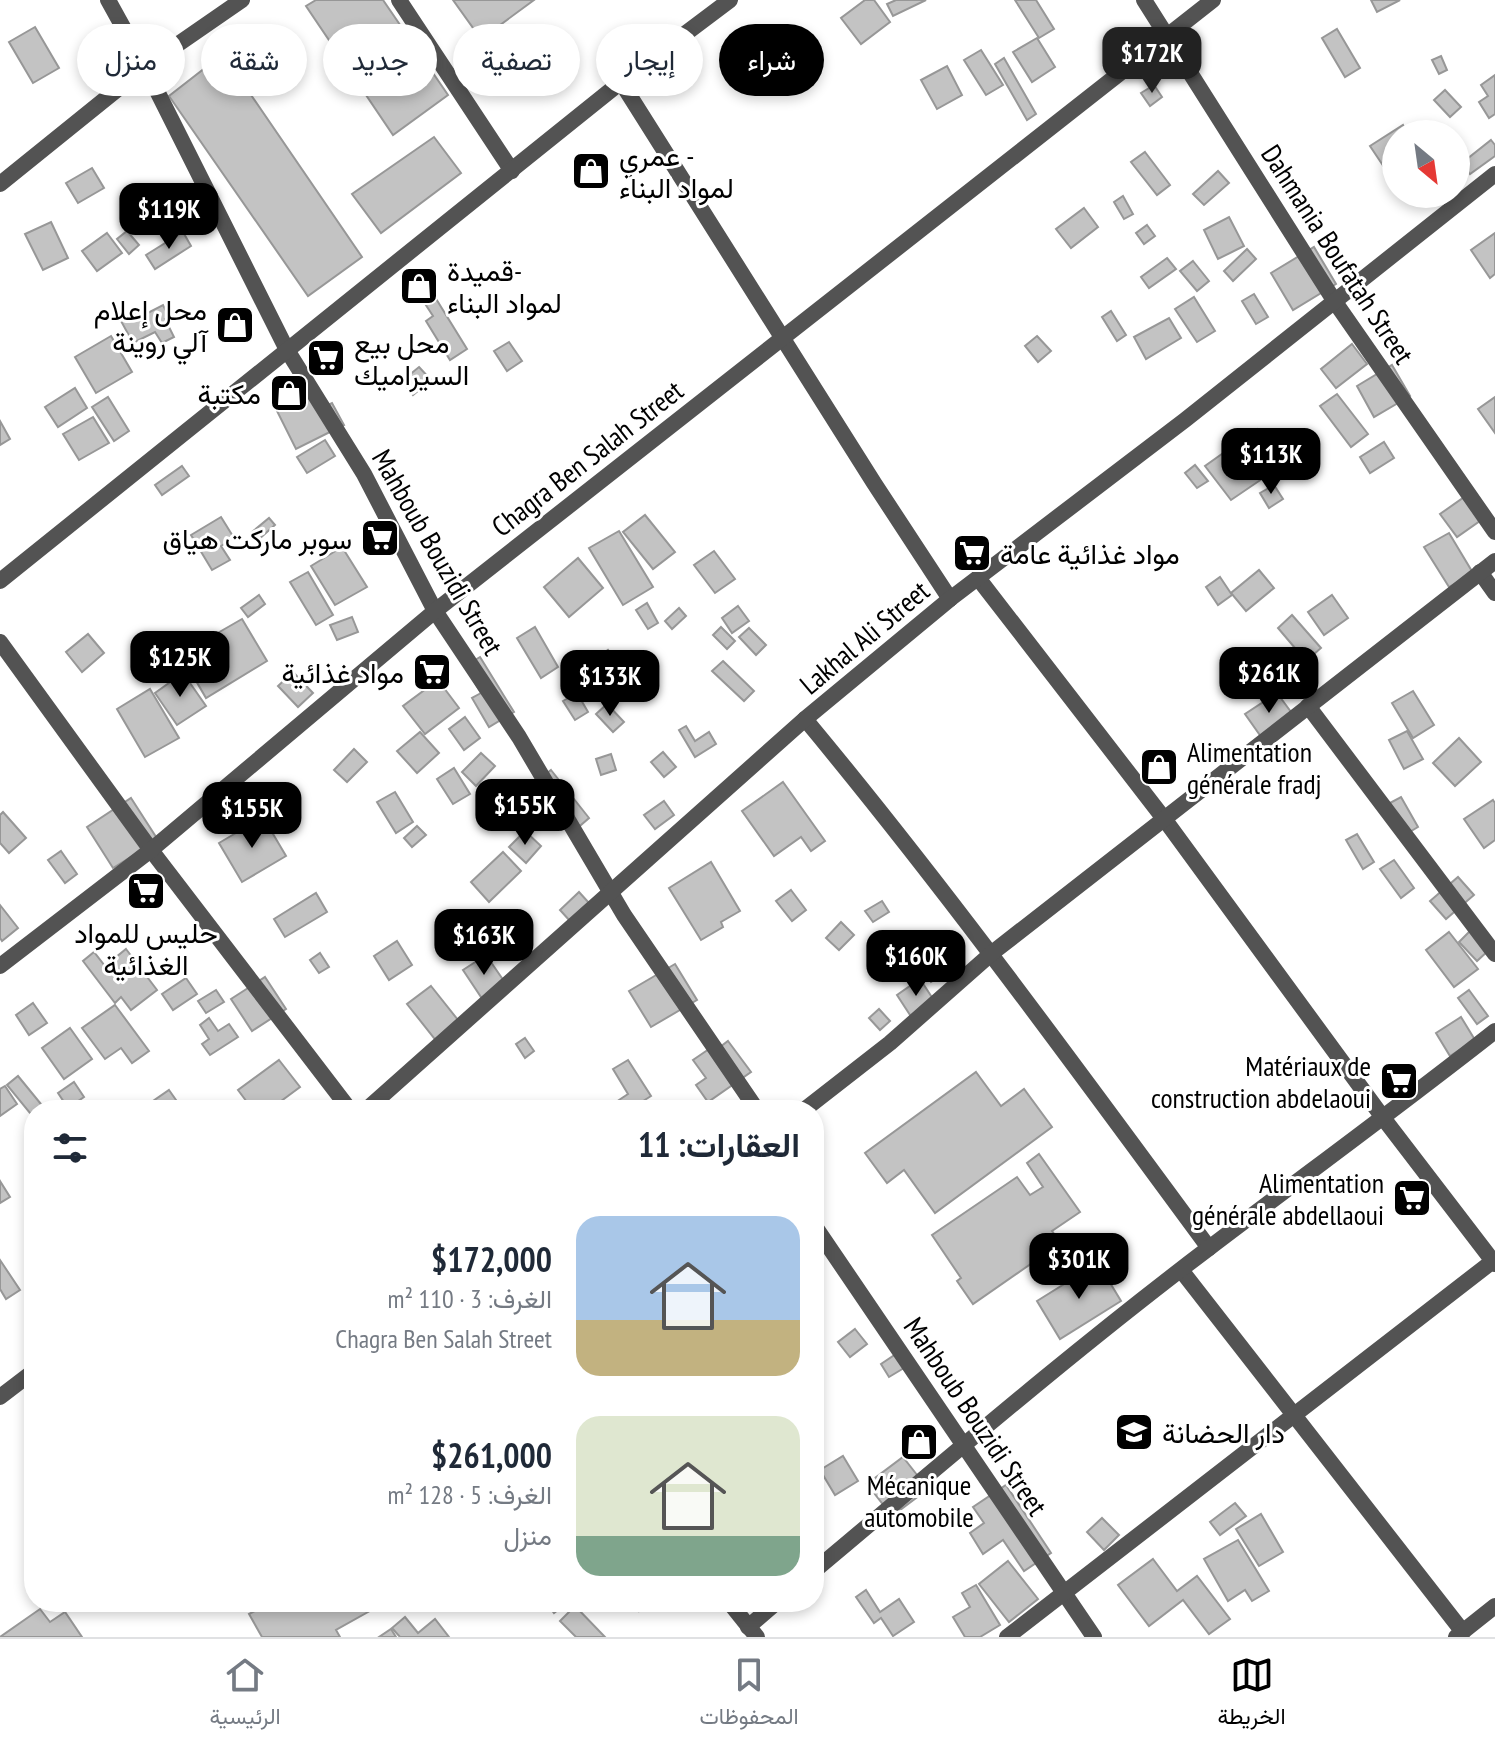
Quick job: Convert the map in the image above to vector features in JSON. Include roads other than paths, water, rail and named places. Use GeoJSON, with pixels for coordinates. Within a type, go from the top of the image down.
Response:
{"type":"FeatureCollection","features":[{"type":"Feature","properties":{"kind":"street","name":"Mahboub Bouzidi Street"},"geometry":{"type":"LineString","coordinates":[[108,0],[121,24]]}},
{"type":"Feature","properties":{"kind":"street"},"geometry":{"type":"LineString","coordinates":[[185,39],[242,0]]}},
{"type":"Feature","properties":{"kind":"street"},"geometry":{"type":"LineString","coordinates":[[399,0],[512,171]]}},
{"type":"Feature","properties":{"kind":"street"},"geometry":{"type":"LineString","coordinates":[[698,24],[730,0]]}},
{"type":"Feature","properties":{"kind":"street","name":"Dahmania Boufatah Street"},"geometry":{"type":"LineString","coordinates":[[1144,0],[1335,302],[1495,532]]}},
{"type":"Feature","properties":{"kind":"street","name":"Chagra Ben Salah Street"},"geometry":{"type":"LineString","coordinates":[[0,966],[151,850],[435,611],[1213,0]]}},
{"type":"Feature","properties":{"kind":"street"},"geometry":{"type":"LineString","coordinates":[[0,184],[109,96]]}},
{"type":"Feature","properties":{"kind":"street","name":"Mahboub Bouzidi Street"},"geometry":{"type":"LineString","coordinates":[[160,96],[287,350],[364,474],[435,611],[519,737],[609,891],[750,1100]]}},
{"type":"Feature","properties":{"kind":"street"},"geometry":{"type":"LineString","coordinates":[[0,581],[604,96]]}},
{"type":"Feature","properties":{"kind":"street"},"geometry":{"type":"LineString","coordinates":[[630,96],[950,599]]}},
{"type":"Feature","properties":{"kind":"street","name":"Lakhal Ali Street"},"geometry":{"type":"LineString","coordinates":[[377,1100],[805,719],[950,599],[1335,302],[1495,174]]}},
{"type":"Feature","properties":{"kind":"street"},"geometry":{"type":"LineString","coordinates":[[817,1100],[890,1043],[992,953],[1495,561]]}},
{"type":"Feature","properties":{"kind":"street"},"geometry":{"type":"LineString","coordinates":[[1480,572],[1495,593]]}},
{"type":"Feature","properties":{"kind":"street"},"geometry":{"type":"LineString","coordinates":[[978,578],[1165,820],[1384,1119],[1494,1262],[1007,1637]]}},
{"type":"Feature","properties":{"kind":"street"},"geometry":{"type":"LineString","coordinates":[[0,642],[151,850],[342,1100]]}},
{"type":"Feature","properties":{"kind":"street"},"geometry":{"type":"LineString","coordinates":[[1308,706],[1495,954]]}},
{"type":"Feature","properties":{"kind":"street"},"geometry":{"type":"LineString","coordinates":[[805,719],[895,827],[992,953],[1209,1248]]}},
{"type":"Feature","properties":{"kind":"street"},"geometry":{"type":"LineString","coordinates":[[824,1563],[1181,1270],[1384,1119],[1495,1031]]}},
{"type":"Feature","properties":{"kind":"street","name":"Mahboub Bouzidi Street"},"geometry":{"type":"LineString","coordinates":[[824,1240],[1094,1637]]}},
{"type":"Feature","properties":{"kind":"street"},"geometry":{"type":"LineString","coordinates":[[1181,1270],[1459,1634],[1495,1606]]}},
{"type":"Feature","properties":{"kind":"street"},"geometry":{"type":"LineString","coordinates":[[0,1397],[24,1379]]}},
{"type":"Feature","properties":{"kind":"street"},"geometry":{"type":"LineString","coordinates":[[737,1612],[753,1632],[769,1612]]}},
{"type":"Feature","properties":{"kind":"place","name":"عمري - لمواد البناء"},"geometry":{"type":"Point","coordinates":[591,171]}},
{"type":"Feature","properties":{"kind":"place","name":"قميدة- لمواد البناء"},"geometry":{"type":"Point","coordinates":[419,286]}},
{"type":"Feature","properties":{"kind":"place","name":"محل إعلام آلي روينة"},"geometry":{"type":"Point","coordinates":[235,325]}},
{"type":"Feature","properties":{"kind":"place","name":"محل بيع السيراميك"},"geometry":{"type":"Point","coordinates":[326,358]}},
{"type":"Feature","properties":{"kind":"place","name":"مكتبة"},"geometry":{"type":"Point","coordinates":[289,393]}},
{"type":"Feature","properties":{"kind":"place","name":"سوبر ماركت هياق"},"geometry":{"type":"Point","coordinates":[380,538]}},
{"type":"Feature","properties":{"kind":"place","name":"مواد غذائية عامة"},"geometry":{"type":"Point","coordinates":[972,553]}},
{"type":"Feature","properties":{"kind":"place","name":"مواد غذائية"},"geometry":{"type":"Point","coordinates":[432,672]}},
{"type":"Feature","properties":{"kind":"place","name":"Alimentation générale fradj"},"geometry":{"type":"Point","coordinates":[1159,767]}},
{"type":"Feature","properties":{"kind":"place","name":"حليس للمواد الغذائية"},"geometry":{"type":"Point","coordinates":[146,891]}},
{"type":"Feature","properties":{"kind":"place","name":"Matériaux de construction abdelaoui"},"geometry":{"type":"Point","coordinates":[1399,1081]}},
{"type":"Feature","properties":{"kind":"place","name":"Alimentation générale abdellaoui"},"geometry":{"type":"Point","coordinates":[1412,1198]}},
{"type":"Feature","properties":{"kind":"place","name":"دار الحضانة"},"geometry":{"type":"Point","coordinates":[1134,1432]}},
{"type":"Feature","properties":{"kind":"place","name":"Mécanique automobile"},"geometry":{"type":"Point","coordinates":[919,1442]}}]}
